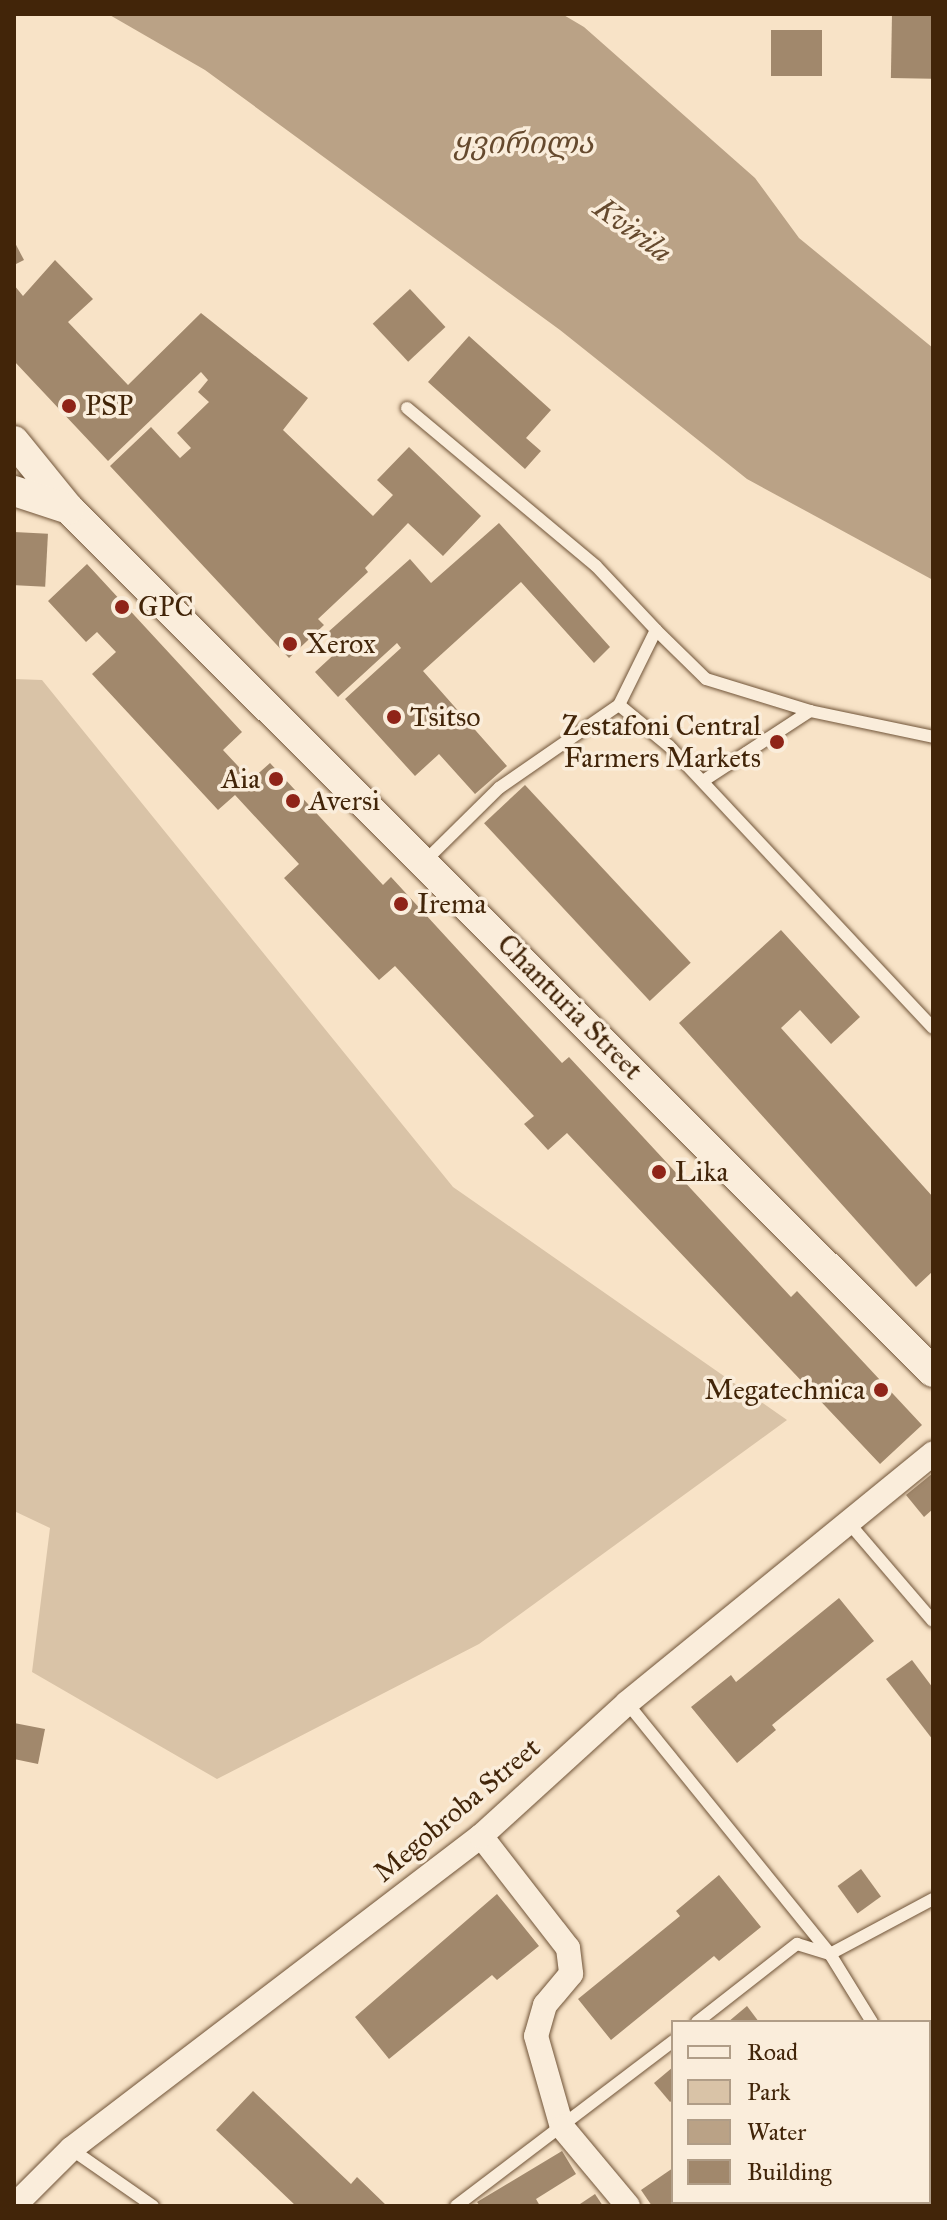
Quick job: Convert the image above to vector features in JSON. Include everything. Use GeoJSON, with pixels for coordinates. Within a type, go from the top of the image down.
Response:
{"type":"FeatureCollection","features":[{"type":"Feature","properties":{"kind":"street","name":"Chanturia Street"},"geometry":{"type":"LineString","coordinates":[[14,441],[69,509],[425,861],[933,1372]]}},
{"type":"Feature","properties":{"kind":"street","name":"Chanturia Street"},"geometry":{"type":"LineString","coordinates":[[14,491],[69,509]]}},
{"type":"Feature","properties":{"kind":"street","name":"Megobroba Street"},"geometry":{"type":"LineString","coordinates":[[14,2206],[71,2149],[481,1836],[627,1703],[933,1453]]}},
{"type":"Feature","properties":{"kind":"street"},"geometry":{"type":"LineString","coordinates":[[481,1836],[568,1948],[571,1974],[545,2005],[536,2036],[562,2127],[628,2206]]}},
{"type":"Feature","properties":{"kind":"lane"},"geometry":{"type":"LineString","coordinates":[[407,408],[596,566],[706,679],[810,711],[933,737]]}},
{"type":"Feature","properties":{"kind":"lane"},"geometry":{"type":"LineString","coordinates":[[425,861],[499,788],[619,705],[656,630]]}},
{"type":"Feature","properties":{"kind":"lane"},"geometry":{"type":"LineString","coordinates":[[619,705],[647,722],[933,1028]]}},
{"type":"Feature","properties":{"kind":"lane"},"geometry":{"type":"LineString","coordinates":[[703,781],[810,711]]}},
{"type":"Feature","properties":{"kind":"lane"},"geometry":{"type":"LineString","coordinates":[[848,1522],[933,1621]]}},
{"type":"Feature","properties":{"kind":"lane"},"geometry":{"type":"LineString","coordinates":[[627,1703],[830,1954],[871,2020]]}},
{"type":"Feature","properties":{"kind":"lane"},"geometry":{"type":"LineString","coordinates":[[700,2020],[797,1944],[830,1954],[933,1899]]}},
{"type":"Feature","properties":{"kind":"lane"},"geometry":{"type":"LineString","coordinates":[[456,2206],[671,2043]]}},
{"type":"Feature","properties":{"kind":"lane"},"geometry":{"type":"LineString","coordinates":[[71,2149],[153,2206]]}},
{"type":"Feature","properties":{"kind":"green space"},"geometry":{"type":"Polygon","coordinates":[[[14,679],[42,680],[453,1187],[787,1420],[479,1644],[217,1779],[32,1672],[50,1528],[14,1511],[14,679]]]}},
{"type":"Feature","properties":{"kind":"water","name":"ყვირილა"},"geometry":{"type":"Polygon","coordinates":[[[108,14],[562,14],[584,27],[755,178],[799,238],[933,348],[933,580],[747,479],[560,330],[205,70],[108,14]]]}},
{"type":"Feature","properties":{"kind":"building"},"geometry":{"type":"Polygon","coordinates":[[[892,14],[933,15],[932,79],[891,78],[892,14]]]}},
{"type":"Feature","properties":{"kind":"building"},"geometry":{"type":"Polygon","coordinates":[[[771,30],[822,30],[822,76],[771,76],[771,30]]]}},
{"type":"Feature","properties":{"kind":"building"},"geometry":{"type":"Polygon","coordinates":[[[14,241],[24,260],[14,265],[14,241]]]}},
{"type":"Feature","properties":{"kind":"building"},"geometry":{"type":"Polygon","coordinates":[[[55,260],[93,299],[68,322],[128,385],[201,313],[308,398],[283,430],[373,516],[393,495],[377,480],[409,447],[481,516],[443,556],[408,523],[365,568],[368,572],[318,619],[324,625],[289,658],[110,466],[151,427],[180,458],[191,448],[177,433],[209,402],[198,392],[208,380],[201,372],[108,461],[14,361],[14,285],[23,296],[55,260]]]}},
{"type":"Feature","properties":{"kind":"building"},"geometry":{"type":"Polygon","coordinates":[[[410,289],[445,327],[408,362],[373,324],[410,289]]]}},
{"type":"Feature","properties":{"kind":"building"},"geometry":{"type":"Polygon","coordinates":[[[469,336],[551,410],[526,438],[541,451],[525,469],[428,382],[469,336]]]}},
{"type":"Feature","properties":{"kind":"building"},"geometry":{"type":"Polygon","coordinates":[[[499,523],[610,647],[594,663],[521,582],[423,671],[507,766],[475,794],[439,754],[415,776],[345,699],[401,648],[397,643],[338,697],[315,672],[341,648],[327,633],[410,559],[431,583],[499,523]]]}},
{"type":"Feature","properties":{"kind":"building"},"geometry":{"type":"Polygon","coordinates":[[[14,532],[48,534],[45,587],[14,585],[14,532]]]}},
{"type":"Feature","properties":{"kind":"building"},"geometry":{"type":"Polygon","coordinates":[[[87,564],[242,732],[223,750],[251,780],[270,763],[383,885],[391,877],[562,1063],[569,1057],[791,1297],[797,1291],[922,1425],[880,1464],[567,1133],[548,1150],[524,1124],[534,1116],[395,966],[379,980],[284,878],[299,864],[235,795],[218,810],[92,674],[116,652],[97,632],[86,642],[48,601],[87,564]]]}},
{"type":"Feature","properties":{"kind":"building"},"geometry":{"type":"Polygon","coordinates":[[[525,785],[691,963],[650,1001],[484,823],[525,785]]]}},
{"type":"Feature","properties":{"kind":"building"},"geometry":{"type":"Polygon","coordinates":[[[781,930],[860,1017],[831,1044],[800,1010],[781,1028],[933,1197],[933,1271],[916,1287],[679,1023],[781,930]]]}},
{"type":"Feature","properties":{"kind":"building"},"geometry":{"type":"Polygon","coordinates":[[[933,1473],[933,1509],[924,1517],[906,1495],[933,1473]]]}},
{"type":"Feature","properties":{"kind":"building"},"geometry":{"type":"Polygon","coordinates":[[[839,1598],[874,1641],[772,1725],[776,1730],[737,1763],[691,1707],[731,1675],[736,1682],[839,1598]]]}},
{"type":"Feature","properties":{"kind":"building"},"geometry":{"type":"Polygon","coordinates":[[[912,1660],[933,1688],[933,1740],[886,1679],[912,1660]]]}},
{"type":"Feature","properties":{"kind":"building"},"geometry":{"type":"Polygon","coordinates":[[[14,1723],[45,1729],[38,1764],[14,1759],[14,1723]]]}},
{"type":"Feature","properties":{"kind":"building"},"geometry":{"type":"Polygon","coordinates":[[[861,1869],[881,1897],[858,1914],[838,1886],[861,1869]]]}},
{"type":"Feature","properties":{"kind":"building"},"geometry":{"type":"Polygon","coordinates":[[[719,1875],[761,1927],[719,1961],[714,1956],[611,2040],[578,1999],[680,1916],[676,1911],[719,1875]]]}},
{"type":"Feature","properties":{"kind":"building"},"geometry":{"type":"Polygon","coordinates":[[[497,1894],[539,1946],[497,1980],[492,1975],[389,2059],[355,2017],[497,1894]]]}},
{"type":"Feature","properties":{"kind":"building"},"geometry":{"type":"Polygon","coordinates":[[[747,2006],[758,2020],[730,2020],[747,2006]]]}},
{"type":"Feature","properties":{"kind":"building"},"geometry":{"type":"Polygon","coordinates":[[[671,2069],[671,2101],[670,2102],[654,2083],[671,2069]]]}},
{"type":"Feature","properties":{"kind":"building"},"geometry":{"type":"Polygon","coordinates":[[[253,2091],[351,2184],[357,2177],[387,2206],[296,2206],[216,2130],[253,2091]]]}},
{"type":"Feature","properties":{"kind":"building"},"geometry":{"type":"Polygon","coordinates":[[[933,2117],[933,2157],[931,2157],[933,2117]]]}},
{"type":"Feature","properties":{"kind":"building"},"geometry":{"type":"Polygon","coordinates":[[[562,2151],[576,2174],[536,2199],[540,2206],[480,2206],[477,2202],[562,2151]]]}},
{"type":"Feature","properties":{"kind":"building"},"geometry":{"type":"Polygon","coordinates":[[[671,2169],[671,2204],[684,2204],[652,2206],[641,2190],[671,2169]]]}},
{"type":"Feature","properties":{"kind":"building"},"geometry":{"type":"Polygon","coordinates":[[[595,2194],[603,2206],[577,2206],[595,2194]]]}},
{"type":"Feature","properties":{"kind":"place","name":"PSP"},"geometry":{"type":"Point","coordinates":[69,406]}},
{"type":"Feature","properties":{"kind":"place","name":"GPC"},"geometry":{"type":"Point","coordinates":[122,607]}},
{"type":"Feature","properties":{"kind":"place","name":"Xerox"},"geometry":{"type":"Point","coordinates":[290,644]}},
{"type":"Feature","properties":{"kind":"place","name":"Tsitso"},"geometry":{"type":"Point","coordinates":[394,717]}},
{"type":"Feature","properties":{"kind":"place","name":"Zestafoni Central Farmers Markets"},"geometry":{"type":"Point","coordinates":[777,742]}},
{"type":"Feature","properties":{"kind":"place","name":"Aia"},"geometry":{"type":"Point","coordinates":[276,779]}},
{"type":"Feature","properties":{"kind":"place","name":"Aversi"},"geometry":{"type":"Point","coordinates":[293,801]}},
{"type":"Feature","properties":{"kind":"place","name":"Irema"},"geometry":{"type":"Point","coordinates":[401,904]}},
{"type":"Feature","properties":{"kind":"place","name":"Lika"},"geometry":{"type":"Point","coordinates":[659,1172]}},
{"type":"Feature","properties":{"kind":"place","name":"Megatechnica"},"geometry":{"type":"Point","coordinates":[881,1390]}},
{"type":"Feature","properties":{"kind":"water label","name":"Kvirila"},"geometry":{"type":"Point","coordinates":[633,230]}}]}
